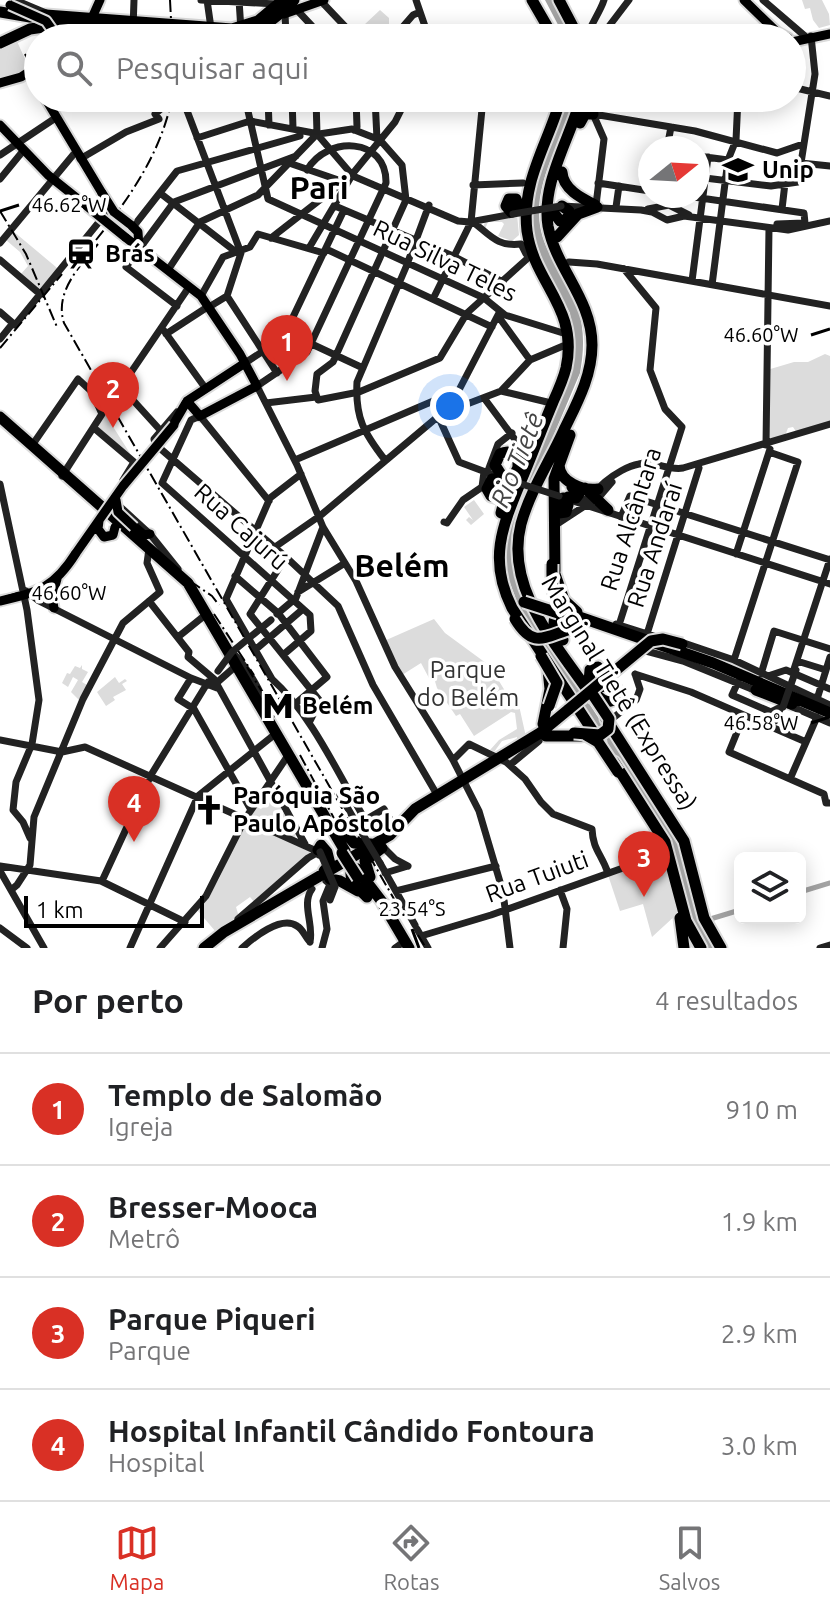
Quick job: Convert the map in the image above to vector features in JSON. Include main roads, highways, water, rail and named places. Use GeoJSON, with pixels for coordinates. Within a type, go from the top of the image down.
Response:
{"type":"FeatureCollection","features":[{"type":"Feature","properties":{"kind":"highway"},"geometry":{"type":"LineString","coordinates":[[535,0],[547,24]]}},
{"type":"Feature","properties":{"kind":"highway"},"geometry":{"type":"LineString","coordinates":[[535,0],[549,24]]}},
{"type":"Feature","properties":{"kind":"highway"},"geometry":{"type":"LineString","coordinates":[[564,0],[578,24]]}},
{"type":"Feature","properties":{"kind":"highway"},"geometry":{"type":"LineString","coordinates":[[564,0],[576,24]]}},
{"type":"Feature","properties":{"kind":"highway"},"geometry":{"type":"LineString","coordinates":[[9,3],[31,13]]}},
{"type":"Feature","properties":{"kind":"highway"},"geometry":{"type":"LineString","coordinates":[[9,3],[31,13],[83,24]]}},
{"type":"Feature","properties":{"kind":"highway"},"geometry":{"type":"LineString","coordinates":[[242,24],[259,21],[287,6]]}},
{"type":"Feature","properties":{"kind":"highway"},"geometry":{"type":"LineString","coordinates":[[267,24],[287,6]]}},
{"type":"Feature","properties":{"kind":"highway"},"geometry":{"type":"LineString","coordinates":[[0,43],[24,34]]}},
{"type":"Feature","properties":{"kind":"highway"},"geometry":{"type":"LineString","coordinates":[[553,112],[516,211],[527,247],[557,307],[563,337],[561,366],[546,408],[523,447],[518,466],[507,483],[497,542],[499,582],[524,632],[535,638],[549,637],[566,614]]}},
{"type":"Feature","properties":{"kind":"highway"},"geometry":{"type":"LineString","coordinates":[[553,112],[522,183],[516,211],[527,256],[563,317],[564,365],[546,408],[507,483],[495,559],[510,616],[552,673],[572,712],[598,743],[656,834],[665,853],[684,948]]}},
{"type":"Feature","properties":{"kind":"highway","name":"Marginal Tietê (Expressa)"},"geometry":{"type":"LineString","coordinates":[[554,112],[529,183],[526,222],[534,258],[567,326],[566,369],[505,516],[500,537],[500,574],[514,615],[665,842],[682,907],[701,948]]}},
{"type":"Feature","properties":{"kind":"highway","name":"Marginal Tietê (Expressa)"},"geometry":{"type":"LineString","coordinates":[[582,112],[553,179],[547,220],[558,254],[586,301],[591,329],[591,356],[571,420],[536,487],[521,528],[518,546],[520,570],[529,599],[543,623],[648,775],[677,826],[721,948]]}},
{"type":"Feature","properties":{"kind":"highway"},"geometry":{"type":"LineString","coordinates":[[583,112],[562,172],[557,237],[574,266],[590,309],[595,353],[587,385],[554,465],[558,497],[552,527],[553,595],[566,614],[596,630],[647,643],[657,651],[737,662]]}},
{"type":"Feature","properties":{"kind":"highway"},"geometry":{"type":"LineString","coordinates":[[583,112],[559,203],[551,214],[553,233],[574,266],[597,334],[597,352],[589,387],[555,465],[558,497],[548,539],[557,636],[648,775]]}},
{"type":"Feature","properties":{"kind":"highway"},"geometry":{"type":"LineString","coordinates":[[541,148],[549,120]]}},
{"type":"Feature","properties":{"kind":"highway"},"geometry":{"type":"LineString","coordinates":[[559,203],[568,155]]}},
{"type":"Feature","properties":{"kind":"highway"},"geometry":{"type":"LineString","coordinates":[[557,237],[578,214],[596,206],[572,191],[563,181],[562,172]]}},
{"type":"Feature","properties":{"kind":"highway"},"geometry":{"type":"LineString","coordinates":[[539,275],[552,295]]}},
{"type":"Feature","properties":{"kind":"highway"},"geometry":{"type":"LineString","coordinates":[[586,301],[595,353]]}},
{"type":"Feature","properties":{"kind":"highway"},"geometry":{"type":"LineString","coordinates":[[3,419],[63,474],[117,514],[188,582],[204,611]]}},
{"type":"Feature","properties":{"kind":"highway"},"geometry":{"type":"LineString","coordinates":[[558,497],[554,479],[571,420]]}},
{"type":"Feature","properties":{"kind":"highway"},"geometry":{"type":"LineString","coordinates":[[507,483],[495,465],[496,458],[500,454],[512,453],[518,458],[518,466]]}},
{"type":"Feature","properties":{"kind":"highway"},"geometry":{"type":"LineString","coordinates":[[560,456],[553,567],[558,599],[554,623],[557,636],[689,836],[702,877],[708,919],[728,948]]}},
{"type":"Feature","properties":{"kind":"highway"},"geometry":{"type":"LineString","coordinates":[[560,456],[562,477],[594,499]]}},
{"type":"Feature","properties":{"kind":"highway"},"geometry":{"type":"LineString","coordinates":[[521,528],[540,482],[560,456]]}},
{"type":"Feature","properties":{"kind":"highway"},"geometry":{"type":"LineString","coordinates":[[486,475],[499,521]]}},
{"type":"Feature","properties":{"kind":"highway"},"geometry":{"type":"LineString","coordinates":[[117,514],[194,596],[238,665],[324,817],[331,825],[344,831],[351,841],[365,864],[371,893],[386,911]]}},
{"type":"Feature","properties":{"kind":"highway"},"geometry":{"type":"LineString","coordinates":[[500,537],[504,580],[514,596],[524,602],[702,658],[784,689]]}},
{"type":"Feature","properties":{"kind":"highway"},"geometry":{"type":"LineString","coordinates":[[553,567],[559,588],[568,605],[576,611],[693,652],[784,689],[830,714]]}},
{"type":"Feature","properties":{"kind":"highway"},"geometry":{"type":"LineString","coordinates":[[520,570],[529,595],[543,605],[700,660],[830,714]]}},
{"type":"Feature","properties":{"kind":"highway"},"geometry":{"type":"LineString","coordinates":[[566,614],[615,625]]}},
{"type":"Feature","properties":{"kind":"highway"},"geometry":{"type":"LineString","coordinates":[[206,948],[264,905],[390,835],[411,812],[509,757],[572,712],[647,643],[663,639],[830,714]]}},
{"type":"Feature","properties":{"kind":"highway"},"geometry":{"type":"LineString","coordinates":[[534,642],[557,683],[541,733]]}},
{"type":"Feature","properties":{"kind":"highway"},"geometry":{"type":"LineString","coordinates":[[702,658],[830,714]]}},
{"type":"Feature","properties":{"kind":"highway"},"geometry":{"type":"LineString","coordinates":[[595,690],[604,676],[600,668]]}},
{"type":"Feature","properties":{"kind":"highway"},"geometry":{"type":"LineString","coordinates":[[552,673],[572,712]]}},
{"type":"Feature","properties":{"kind":"highway"},"geometry":{"type":"LineString","coordinates":[[541,733],[552,673]]}},
{"type":"Feature","properties":{"kind":"highway"},"geometry":{"type":"LineString","coordinates":[[541,733],[600,735],[608,729],[609,719],[595,690]]}},
{"type":"Feature","properties":{"kind":"highway"},"geometry":{"type":"LineString","coordinates":[[760,693],[813,705]]}},
{"type":"Feature","properties":{"kind":"highway"},"geometry":{"type":"LineString","coordinates":[[565,732],[596,740],[631,788]]}},
{"type":"Feature","properties":{"kind":"highway"},"geometry":{"type":"LineString","coordinates":[[541,733],[578,735],[598,743]]}},
{"type":"Feature","properties":{"kind":"highway"},"geometry":{"type":"LineString","coordinates":[[283,748],[360,856],[403,947]]}},
{"type":"Feature","properties":{"kind":"highway"},"geometry":{"type":"LineString","coordinates":[[239,923],[397,836],[416,813],[465,781]]}},
{"type":"Feature","properties":{"kind":"highway"},"geometry":{"type":"LineString","coordinates":[[291,895],[360,856],[395,828],[412,807],[465,781]]}},
{"type":"Feature","properties":{"kind":"highway"},"geometry":{"type":"LineString","coordinates":[[324,817],[360,856]]}},
{"type":"Feature","properties":{"kind":"highway"},"geometry":{"type":"LineString","coordinates":[[206,948],[264,905],[312,889],[327,877],[330,863],[318,853],[360,856]]}},
{"type":"Feature","properties":{"kind":"highway"},"geometry":{"type":"LineString","coordinates":[[692,864],[705,895]]}},
{"type":"Feature","properties":{"kind":"highway"},"geometry":{"type":"LineString","coordinates":[[327,877],[371,893]]}},
{"type":"Feature","properties":{"kind":"highway"},"geometry":{"type":"LineString","coordinates":[[675,896],[693,936]]}},
{"type":"Feature","properties":{"kind":"highway"},"geometry":{"type":"LineString","coordinates":[[239,923],[264,905]]}},
{"type":"Feature","properties":{"kind":"main road"},"geometry":{"type":"LineString","coordinates":[[87,24],[99,0]]}},
{"type":"Feature","properties":{"kind":"main road"},"geometry":{"type":"LineString","coordinates":[[287,6],[308,0]]}},
{"type":"Feature","properties":{"kind":"main road"},"geometry":{"type":"LineString","coordinates":[[287,6],[322,0]]}},
{"type":"Feature","properties":{"kind":"main road"},"geometry":{"type":"LineString","coordinates":[[744,2],[767,24]]}},
{"type":"Feature","properties":{"kind":"main road"},"geometry":{"type":"LineString","coordinates":[[9,3],[48,24]]}},
{"type":"Feature","properties":{"kind":"main road"},"geometry":{"type":"LineString","coordinates":[[806,39],[830,33]]}},
{"type":"Feature","properties":{"kind":"main road"},"geometry":{"type":"LineString","coordinates":[[51,112],[114,212],[138,231],[136,242]]}},
{"type":"Feature","properties":{"kind":"main road"},"geometry":{"type":"LineString","coordinates":[[52,112],[79,158]]}},
{"type":"Feature","properties":{"kind":"main road"},"geometry":{"type":"LineString","coordinates":[[0,125],[53,178],[136,242],[210,307],[257,386],[200,416],[181,414]]}},
{"type":"Feature","properties":{"kind":"main road"},"geometry":{"type":"LineString","coordinates":[[54,608],[52,597],[59,577],[125,482],[181,414],[206,389],[245,363]]}},
{"type":"Feature","properties":{"kind":"main road"},"geometry":{"type":"LineString","coordinates":[[77,552],[117,514],[181,414]]}},
{"type":"Feature","properties":{"kind":"main road"},"geometry":{"type":"LineString","coordinates":[[3,419],[63,474]]}},
{"type":"Feature","properties":{"kind":"main road"},"geometry":{"type":"LineString","coordinates":[[1,599],[26,593],[59,577]]}},
{"type":"Feature","properties":{"kind":"waterway"},"geometry":{"type":"LineString","coordinates":[[806,890],[830,883]]}},
{"type":"Feature","properties":{"kind":"waterway"},"geometry":{"type":"LineString","coordinates":[[707,920],[734,912]]}},
{"type":"Feature","properties":{"kind":"railway"},"geometry":{"type":"LineString","coordinates":[[170,0],[171,24]]}},
{"type":"Feature","properties":{"kind":"railway"},"geometry":{"type":"LineString","coordinates":[[96,240],[143,174],[168,112]]}},
{"type":"Feature","properties":{"kind":"railway"},"geometry":{"type":"LineString","coordinates":[[0,211],[26,254],[57,327]]}},
{"type":"Feature","properties":{"kind":"railway"},"geometry":{"type":"LineString","coordinates":[[98,244],[70,280],[63,301],[64,323],[398,906]]}},
{"type":"Feature","properties":{"kind":"railway"},"geometry":{"type":"LineString","coordinates":[[0,348],[62,274]]}},
{"type":"Feature","properties":{"kind":"railway"},"geometry":{"type":"LineString","coordinates":[[190,581],[212,596],[219,605]]}},
{"type":"Feature","properties":{"kind":"railway"},"geometry":{"type":"LineString","coordinates":[[214,614],[254,675]]}},
{"type":"Feature","properties":{"kind":"railway"},"geometry":{"type":"LineString","coordinates":[[247,667],[270,705]]}},
{"type":"Feature","properties":{"kind":"railway"},"geometry":{"type":"LineString","coordinates":[[300,755],[336,822]]}},
{"type":"Feature","properties":{"kind":"railway"},"geometry":{"type":"LineString","coordinates":[[418,935],[426,948]]}},
{"type":"Feature","properties":{"kind":"place","name":"Unip"},"geometry":{"type":"Point","coordinates":[738,170]}},
{"type":"Feature","properties":{"kind":"place","name":"Brás"},"geometry":{"type":"Point","coordinates":[81,254]}},
{"type":"Feature","properties":{"kind":"place","name":"Templo de Salomão"},"geometry":{"type":"Point","coordinates":[287,381]}},
{"type":"Feature","properties":{"kind":"place","name":"Bresser-Mooca"},"geometry":{"type":"Point","coordinates":[113,428]}},
{"type":"Feature","properties":{"kind":"place","name":"Belém"},"geometry":{"type":"Point","coordinates":[278,706]}},
{"type":"Feature","properties":{"kind":"place","name":"Paróquia São Paulo Apóstolo"},"geometry":{"type":"Point","coordinates":[209,810]}},
{"type":"Feature","properties":{"kind":"place","name":"Hospital Infantil Cândido Fontoura"},"geometry":{"type":"Point","coordinates":[134,842]}},
{"type":"Feature","properties":{"kind":"place","name":"Parque Piqueri"},"geometry":{"type":"Point","coordinates":[644,897]}},
{"type":"Feature","properties":{"kind":"district","name":"Pari"},"geometry":{"type":"Point","coordinates":[319,188]}},
{"type":"Feature","properties":{"kind":"district","name":"Belém"},"geometry":{"type":"Point","coordinates":[402,566]}},
{"type":"Feature","properties":{"kind":"water label","name":"Rio Tietê"},"geometry":{"type":"Point","coordinates":[517,460]}},
{"type":"Feature","properties":{"kind":"park label","name":"Parque do Belém"},"geometry":{"type":"Point","coordinates":[468,684]}}]}
